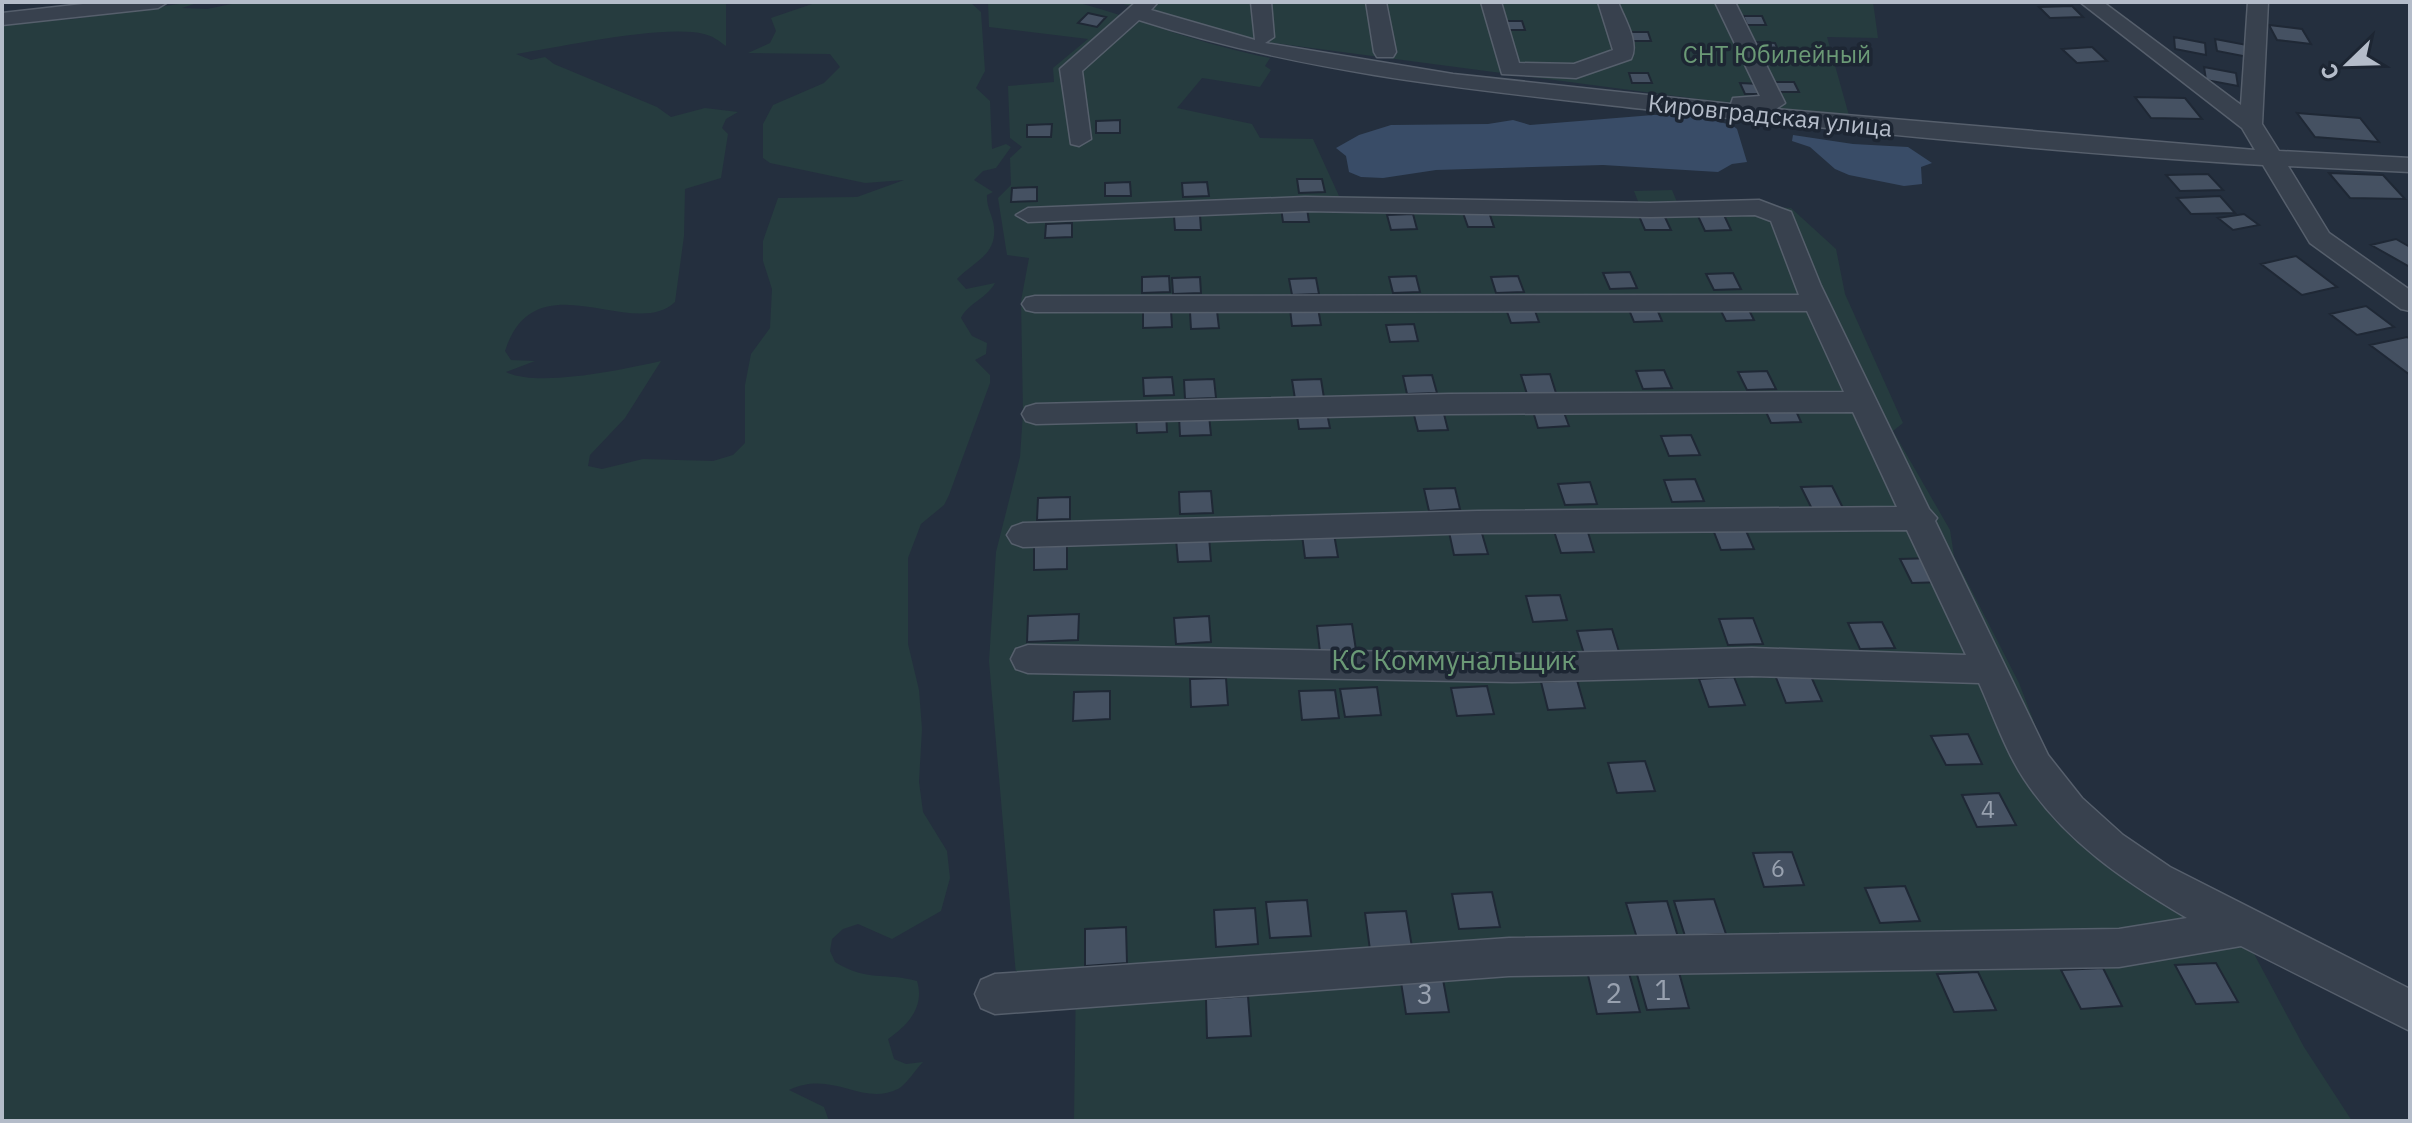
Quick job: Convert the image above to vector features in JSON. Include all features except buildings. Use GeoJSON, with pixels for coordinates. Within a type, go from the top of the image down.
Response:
{"type":"FeatureCollection","features":[{"type":"Feature","properties":{"kind":"street"},"geometry":{"type":"LineString","coordinates":[[2,19],[155,2]]}},
{"type":"Feature","properties":{"kind":"street"},"geometry":{"type":"LineString","coordinates":[[1261,2],[1263,37]]}},
{"type":"Feature","properties":{"kind":"street"},"geometry":{"type":"LineString","coordinates":[[1376,2],[1385,52]]}},
{"type":"Feature","properties":{"kind":"street"},"geometry":{"type":"LineString","coordinates":[[1491,2],[1503,77],[1576,71],[1623,54],[1624,46],[1608,2]]}},
{"type":"Feature","properties":{"kind":"street"},"geometry":{"type":"LineString","coordinates":[[1665,104],[1668,93],[1755,105],[1774,103],[1725,2]]}},
{"type":"Feature","properties":{"kind":"street"},"geometry":{"type":"LineString","coordinates":[[2090,2],[2251,124],[2275,159],[2319,238],[2410,303]]}},
{"type":"Feature","properties":{"kind":"street"},"geometry":{"type":"LineString","coordinates":[[2251,124],[2258,2]]}},
{"type":"Feature","properties":{"kind":"street"},"geometry":{"type":"LineString","coordinates":[[1079,139],[1071,69],[1143,8]]}},
{"type":"Feature","properties":{"kind":"street","name":"Кировградская улица"},"geometry":{"type":"LineString","coordinates":[[1143,8],[1206,38],[1288,56],[1503,77],[1665,104],[1900,130],[2275,159],[2410,165]]}},
{"type":"Feature","properties":{"kind":"street"},"geometry":{"type":"LineString","coordinates":[[1028,215],[1305,204],[1650,210],[1759,207],[1782,217],[1794,255],[1921,518],[2035,766],[2070,813],[2169,886],[2243,927],[2369,986],[2410,1011]]}},
{"type":"Feature","properties":{"kind":"street"},"geometry":{"type":"LineString","coordinates":[[1035,304],[1818,303]]}},
{"type":"Feature","properties":{"kind":"street"},"geometry":{"type":"LineString","coordinates":[[1036,414],[1449,404],[1864,402]]}},
{"type":"Feature","properties":{"kind":"street"},"geometry":{"type":"LineString","coordinates":[[1023,535],[1462,522],[1921,518]]}},
{"type":"Feature","properties":{"kind":"street"},"geometry":{"type":"LineString","coordinates":[[1028,659],[1512,668],[1752,662],[1992,670]]}},
{"type":"Feature","properties":{"kind":"street"},"geometry":{"type":"LineString","coordinates":[[995,994],[1509,957],[2119,948],[2243,927]]}},
{"type":"Feature","properties":{"kind":"green space"},"geometry":{"type":"Polygon","coordinates":[[[200,2],[182,8],[207,9],[241,2],[726,2],[726,46],[704,34],[664,32],[516,54],[531,60],[545,57],[554,64],[657,107],[671,117],[705,108],[738,112],[726,119],[722,128],[728,134],[721,178],[685,189],[684,236],[675,302],[657,312],[635,313],[561,305],[538,309],[519,324],[505,351],[511,360],[535,361],[506,372],[539,378],[582,376],[661,361],[625,418],[590,455],[588,466],[602,469],[643,459],[713,461],[733,455],[745,443],[745,385],[751,354],[770,328],[772,289],[763,261],[763,241],[778,198],[857,197],[904,180],[865,183],[770,163],[763,158],[763,124],[773,105],[824,83],[840,67],[830,54],[748,53],[770,43],[776,31],[771,18],[818,2],[970,2],[981,12],[985,71],[976,88],[990,101],[992,149],[1006,144],[1011,147],[996,168],[983,171],[974,180],[993,192],[987,195],[987,199],[994,237],[983,257],[957,279],[966,289],[995,283],[961,318],[972,336],[987,343],[986,354],[975,360],[990,375],[990,383],[949,495],[944,505],[921,524],[908,558],[908,644],[919,690],[922,729],[919,782],[923,812],[947,851],[950,878],[941,911],[892,939],[858,924],[843,929],[832,939],[830,951],[835,962],[857,972],[917,981],[917,1007],[902,1028],[888,1039],[894,1059],[906,1064],[923,1062],[898,1089],[872,1094],[820,1084],[789,1090],[824,1107],[829,1121],[2,1121],[2,24],[74,19],[200,2]]]}},
{"type":"Feature","properties":{"kind":"green space","name":"КС Коммунальщик"},"geometry":{"type":"Polygon","coordinates":[[[1076,2],[1270,58],[1265,66],[1271,70],[1260,87],[1202,78],[1177,108],[1252,124],[1260,138],[1313,139],[1339,196],[1639,204],[1634,191],[1672,190],[1677,202],[1791,208],[1836,249],[1845,294],[1903,423],[1893,431],[1950,530],[1954,556],[2019,683],[2052,769],[2065,792],[2253,952],[2304,1047],[2352,1121],[1074,1121],[1076,976],[1016,975],[989,661],[996,552],[1020,457],[1023,413],[1021,301],[1029,258],[1007,255],[998,198],[1011,185],[1010,158],[1022,147],[1010,138],[1008,86],[1054,82],[1053,68],[1088,39],[989,27],[988,3],[1076,2]]]}},
{"type":"Feature","properties":{"kind":"green space","name":"СНТ Юбилейный"},"geometry":{"type":"Polygon","coordinates":[[[1116,2],[1873,2],[1878,38],[1827,37],[1850,119],[1266,42],[1116,2]]]}},
{"type":"Feature","properties":{"kind":"water"},"geometry":{"type":"Polygon","coordinates":[[[1689,115],[1732,125],[1737,129],[1747,162],[1732,164],[1718,172],[1603,165],[1436,170],[1383,178],[1361,177],[1349,172],[1346,156],[1336,148],[1359,135],[1391,125],[1488,124],[1513,120],[1530,125],[1689,115]]]}},
{"type":"Feature","properties":{"kind":"water"},"geometry":{"type":"Polygon","coordinates":[[[1793,135],[1853,144],[1908,147],[1932,163],[1921,167],[1922,184],[1904,186],[1849,175],[1835,169],[1810,147],[1792,141],[1793,135]]]}}]}
